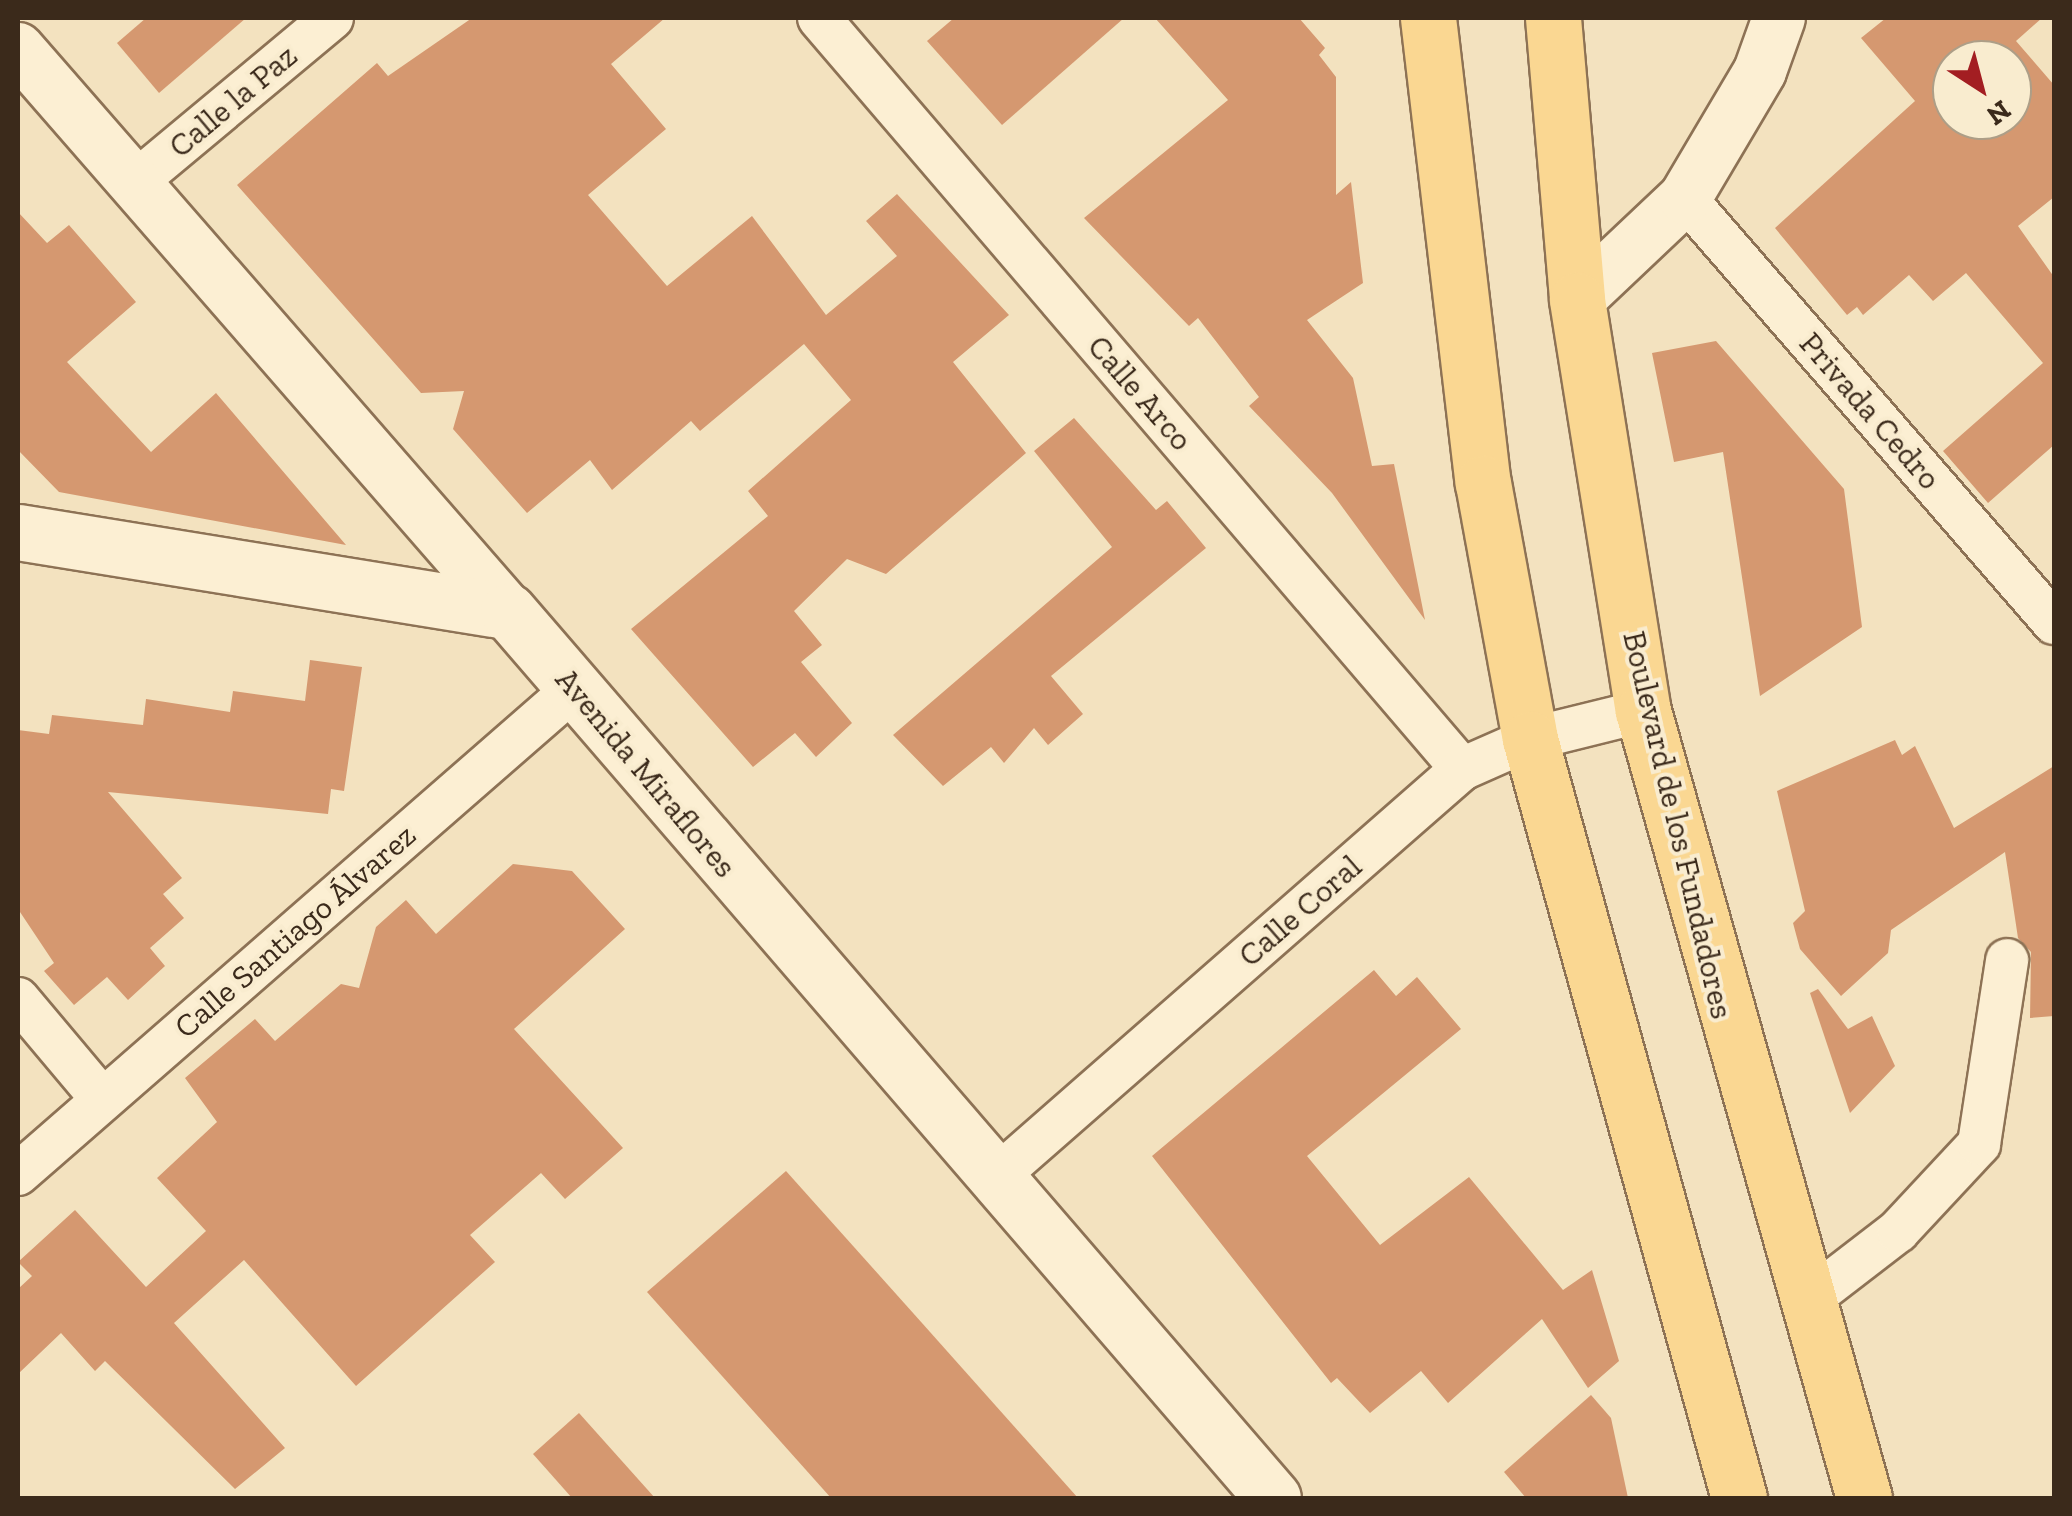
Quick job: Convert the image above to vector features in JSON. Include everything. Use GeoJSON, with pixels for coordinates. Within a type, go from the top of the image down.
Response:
{"type":"FeatureCollection","features":[{"type":"Feature","properties":{"kind":"main road"},"geometry":{"type":"LineString","coordinates":[[1428,18],[1478,445],[1530,739],[1740,1498]]}},
{"type":"Feature","properties":{"kind":"main road","name":"Boulevard de los Fundadores"},"geometry":{"type":"LineString","coordinates":[[1553,18],[1577,300],[1643,710],[1864,1498]]}},
{"type":"Feature","properties":{"kind":"main road"},"geometry":{"type":"LineString","coordinates":[[18,532],[508,611]]}},
{"type":"Feature","properties":{"kind":"main road","name":"Avenida Miraflores"},"geometry":{"type":"LineString","coordinates":[[508,611],[1273,1498]]}},
{"type":"Feature","properties":{"kind":"street","name":"Calle la Paz"},"geometry":{"type":"LineString","coordinates":[[134,184],[332,18]]}},
{"type":"Feature","properties":{"kind":"street","name":"Calle Arco"},"geometry":{"type":"LineString","coordinates":[[819,18],[1462,769]]}},
{"type":"Feature","properties":{"kind":"street"},"geometry":{"type":"LineString","coordinates":[[1577,300],[1685,198],[1760,71],[1779,18]]}},
{"type":"Feature","properties":{"kind":"street","name":"Avenida Miraflores"},"geometry":{"type":"LineString","coordinates":[[18,49],[508,611]]}},
{"type":"Feature","properties":{"kind":"street","name":"Privada Cedro"},"geometry":{"type":"LineString","coordinates":[[1685,198],[2054,623]]}},
{"type":"Feature","properties":{"kind":"street","name":"Calle Santiago Álvarez"},"geometry":{"type":"LineString","coordinates":[[18,1174],[575,688]]}},
{"type":"Feature","properties":{"kind":"street","name":"Calle Coral"},"geometry":{"type":"LineString","coordinates":[[995,1178],[1462,769],[1530,739],[1643,710]]}},
{"type":"Feature","properties":{"kind":"street"},"geometry":{"type":"LineString","coordinates":[[1807,1301],[1898,1231],[1979,1144],[2007,960]]}},
{"type":"Feature","properties":{"kind":"street"},"geometry":{"type":"LineString","coordinates":[[18,999],[102,1098]]}},
{"type":"Feature","properties":{"kind":"building"},"geometry":{"type":"Polygon","coordinates":[[[146,18],[246,18],[159,93],[117,43],[146,18]]]}},
{"type":"Feature","properties":{"kind":"building"},"geometry":{"type":"Polygon","coordinates":[[[472,18],[665,18],[611,64],[666,129],[588,195],[667,286],[752,216],[826,315],[897,256],[866,221],[897,194],[1009,315],[953,362],[1026,453],[886,574],[847,559],[794,611],[822,645],[801,662],[852,723],[816,757],[795,733],[753,767],[631,629],[768,516],[748,491],[851,400],[804,344],[700,431],[691,421],[612,490],[590,460],[527,513],[453,429],[464,391],[421,393],[237,185],[377,63],[388,76],[472,18]]]}},
{"type":"Feature","properties":{"kind":"building"},"geometry":{"type":"Polygon","coordinates":[[[954,18],[1124,18],[1002,125],[927,41],[954,18]]]}},
{"type":"Feature","properties":{"kind":"building"},"geometry":{"type":"Polygon","coordinates":[[[1155,18],[1299,18],[1325,48],[1319,55],[1336,77],[1336,195],[1351,182],[1363,283],[1307,320],[1353,378],[1372,466],[1394,464],[1425,620],[1332,493],[1249,406],[1259,397],[1198,318],[1189,326],[1084,218],[1228,100],[1155,18]]]}},
{"type":"Feature","properties":{"kind":"building"},"geometry":{"type":"Polygon","coordinates":[[[1886,18],[2042,18],[2017,40],[1932,40],[1932,140],[2032,140],[2032,60],[2054,85],[2054,197],[2018,226],[2054,277],[2054,445],[1988,503],[1943,451],[2043,363],[1966,273],[1933,301],[1909,275],[1863,315],[1857,307],[1847,315],[1775,228],[1915,101],[1861,38],[1886,18]]]}},
{"type":"Feature","properties":{"kind":"building"},"geometry":{"type":"Polygon","coordinates":[[[18,212],[47,243],[69,225],[136,302],[67,362],[151,452],[216,393],[346,545],[59,492],[18,450],[18,212]]]}},
{"type":"Feature","properties":{"kind":"building"},"geometry":{"type":"Polygon","coordinates":[[[1716,341],[1844,489],[1862,627],[1760,696],[1723,452],[1674,462],[1652,353],[1716,341]]]}},
{"type":"Feature","properties":{"kind":"building"},"geometry":{"type":"Polygon","coordinates":[[[1074,418],[1156,510],[1167,501],[1206,548],[1051,676],[1083,714],[1048,745],[1034,728],[1004,763],[991,747],[943,786],[893,735],[1112,547],[1034,451],[1074,418]]]}},
{"type":"Feature","properties":{"kind":"building"},"geometry":{"type":"Polygon","coordinates":[[[310,660],[362,667],[344,791],[331,789],[328,814],[108,792],[182,878],[163,894],[184,918],[150,948],[165,966],[128,1000],[107,977],[74,1005],[44,971],[54,963],[18,909],[18,730],[49,734],[52,715],[143,725],[146,699],[230,712],[233,691],[305,701],[310,660]]]}},
{"type":"Feature","properties":{"kind":"building"},"geometry":{"type":"Polygon","coordinates":[[[1895,740],[1902,755],[1915,746],[1954,828],[2054,766],[2054,1016],[2030,1018],[2031,952],[2018,938],[2005,852],[1891,930],[1888,953],[1841,996],[1800,949],[1793,923],[1805,911],[1777,791],[1895,740]]]}},
{"type":"Feature","properties":{"kind":"building"},"geometry":{"type":"Polygon","coordinates":[[[513,864],[572,871],[625,929],[514,1029],[623,1148],[565,1199],[541,1173],[470,1235],[495,1262],[356,1386],[244,1260],[174,1323],[285,1448],[235,1489],[105,1361],[95,1371],[61,1333],[18,1374],[18,1289],[32,1276],[18,1262],[75,1210],[146,1287],[206,1231],[157,1178],[217,1122],[185,1078],[255,1019],[275,1041],[341,984],[359,988],[376,927],[406,900],[436,934],[513,864]]]}},
{"type":"Feature","properties":{"kind":"building"},"geometry":{"type":"Polygon","coordinates":[[[1374,970],[1396,996],[1417,977],[1461,1029],[1307,1156],[1380,1245],[1469,1177],[1563,1290],[1592,1270],[1619,1361],[1588,1388],[1542,1319],[1448,1403],[1421,1371],[1370,1413],[1337,1378],[1331,1383],[1152,1156],[1374,970]]]}},
{"type":"Feature","properties":{"kind":"building"},"geometry":{"type":"Polygon","coordinates":[[[1818,989],[1848,1029],[1872,1016],[1895,1066],[1850,1113],[1810,993],[1818,989]]]}},
{"type":"Feature","properties":{"kind":"building"},"geometry":{"type":"Polygon","coordinates":[[[786,1171],[1078,1498],[831,1498],[647,1292],[786,1171]]]}},
{"type":"Feature","properties":{"kind":"building"},"geometry":{"type":"Polygon","coordinates":[[[1591,1395],[1611,1418],[1628,1498],[1526,1498],[1504,1472],[1591,1395]]]}},
{"type":"Feature","properties":{"kind":"building"},"geometry":{"type":"Polygon","coordinates":[[[579,1413],[655,1498],[572,1498],[533,1454],[579,1413]]]}}]}
